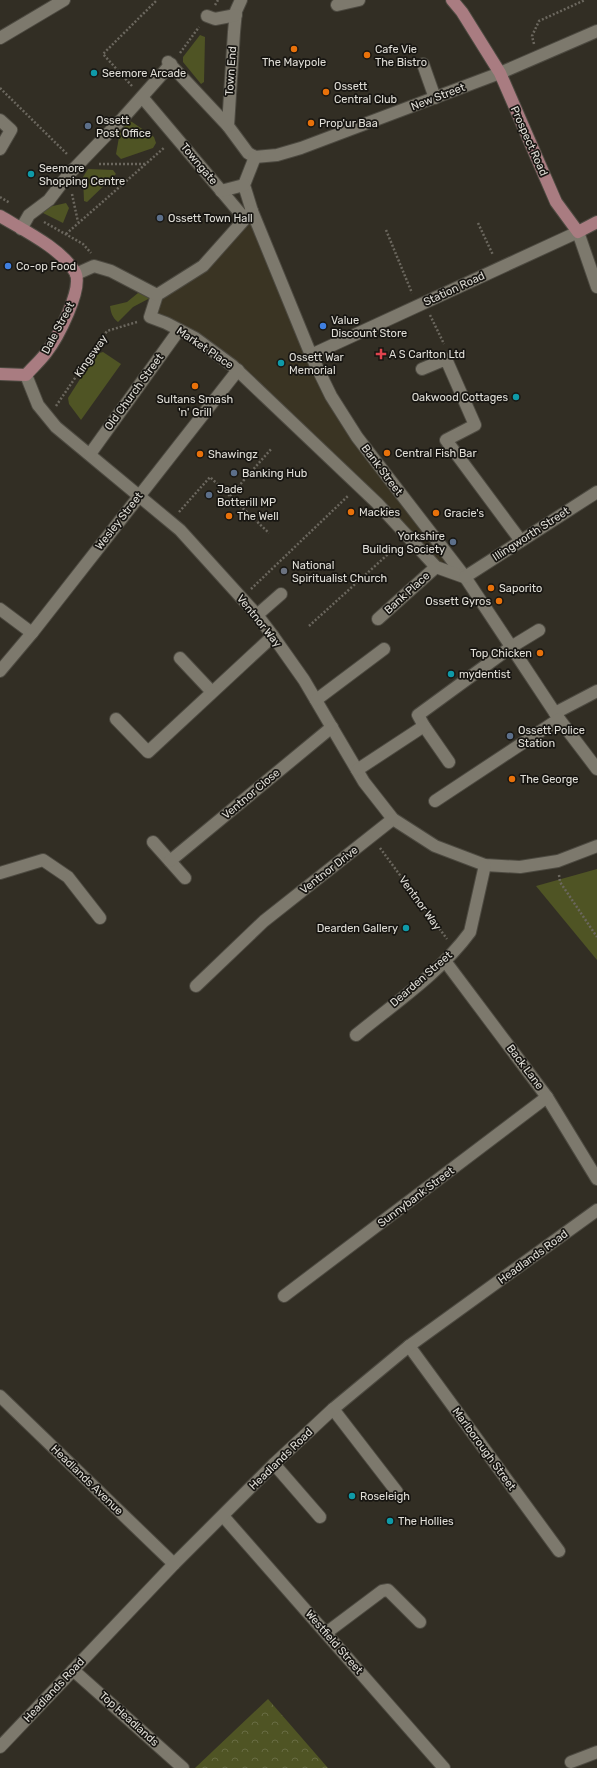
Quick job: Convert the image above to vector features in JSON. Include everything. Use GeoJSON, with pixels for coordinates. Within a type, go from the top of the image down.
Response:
{"type":"FeatureCollection","features":[{"type":"Feature","properties":{"kind":"main road","name":"Prospect Road"},"geometry":{"type":"LineString","coordinates":[[452,0],[462,12],[500,73],[556,202],[578,232]]}},
{"type":"Feature","properties":{"kind":"main road"},"geometry":{"type":"LineString","coordinates":[[0,216],[52,249],[67,261],[76,274]]}},
{"type":"Feature","properties":{"kind":"main road","name":"Station Road"},"geometry":{"type":"LineString","coordinates":[[578,232],[597,222]]}},
{"type":"Feature","properties":{"kind":"main road","name":"Dale Street"},"geometry":{"type":"LineString","coordinates":[[26,376],[47,353],[70,308],[76,290],[76,274]]}},
{"type":"Feature","properties":{"kind":"main road"},"geometry":{"type":"LineString","coordinates":[[0,374],[26,376]]}},
{"type":"Feature","properties":{"kind":"street"},"geometry":{"type":"LineString","coordinates":[[0,38],[64,0]]}},
{"type":"Feature","properties":{"kind":"street","name":"Town End"},"geometry":{"type":"LineString","coordinates":[[228,126],[236,15],[241,0]]}},
{"type":"Feature","properties":{"kind":"street"},"geometry":{"type":"LineString","coordinates":[[337,5],[359,0]]}},
{"type":"Feature","properties":{"kind":"street"},"geometry":{"type":"LineString","coordinates":[[207,16],[215,20],[236,15]]}},
{"type":"Feature","properties":{"kind":"street","name":"New Street"},"geometry":{"type":"LineString","coordinates":[[255,157],[277,155],[301,148],[500,73],[597,32]]}},
{"type":"Feature","properties":{"kind":"street"},"geometry":{"type":"LineString","coordinates":[[21,228],[29,215],[49,200],[68,175],[142,97],[169,63],[228,126],[248,154],[255,157],[244,185],[248,215],[311,355]]}},
{"type":"Feature","properties":{"kind":"street"},"geometry":{"type":"LineString","coordinates":[[423,64],[435,98]]}},
{"type":"Feature","properties":{"kind":"street","name":"Towngate"},"geometry":{"type":"LineString","coordinates":[[142,97],[222,191],[248,215]]}},
{"type":"Feature","properties":{"kind":"street"},"geometry":{"type":"LineString","coordinates":[[0,120],[11,130],[0,149]]}},
{"type":"Feature","properties":{"kind":"street","name":"Towngate"},"geometry":{"type":"LineString","coordinates":[[222,191],[244,185]]}},
{"type":"Feature","properties":{"kind":"street"},"geometry":{"type":"LineString","coordinates":[[150,317],[157,295],[203,266],[248,215]]}},
{"type":"Feature","properties":{"kind":"street","name":"Station Road"},"geometry":{"type":"LineString","coordinates":[[311,355],[578,232]]}},
{"type":"Feature","properties":{"kind":"street","name":"Prospect Road"},"geometry":{"type":"LineString","coordinates":[[578,232],[597,287]]}},
{"type":"Feature","properties":{"kind":"street"},"geometry":{"type":"LineString","coordinates":[[76,274],[94,266],[111,271],[157,295]]}},
{"type":"Feature","properties":{"kind":"street","name":"Market Place"},"geometry":{"type":"LineString","coordinates":[[150,317],[179,330],[214,351],[238,370],[278,408]]}},
{"type":"Feature","properties":{"kind":"street","name":"Old Church Street"},"geometry":{"type":"LineString","coordinates":[[90,454],[179,330]]}},
{"type":"Feature","properties":{"kind":"street","name":"Bank Street"},"geometry":{"type":"LineString","coordinates":[[311,355],[331,396],[357,437],[465,577],[557,716],[597,769]]}},
{"type":"Feature","properties":{"kind":"street"},"geometry":{"type":"LineString","coordinates":[[422,369],[446,359],[475,425],[446,440],[521,540]]}},
{"type":"Feature","properties":{"kind":"street","name":"Wesley Street"},"geometry":{"type":"LineString","coordinates":[[0,671],[32,633],[238,370]]}},
{"type":"Feature","properties":{"kind":"street","name":"Ventnor Way"},"geometry":{"type":"LineString","coordinates":[[26,376],[38,405],[56,427],[180,530],[257,616],[273,636],[316,700],[364,782],[393,819],[435,846],[485,865],[520,867],[558,861],[597,846]]}},
{"type":"Feature","properties":{"kind":"street","name":"Bank Street"},"geometry":{"type":"LineString","coordinates":[[278,408],[359,485],[436,567],[465,577]]}},
{"type":"Feature","properties":{"kind":"street","name":"Illingworth Street"},"geometry":{"type":"LineString","coordinates":[[465,577],[597,492]]}},
{"type":"Feature","properties":{"kind":"street","name":"Bank Place"},"geometry":{"type":"LineString","coordinates":[[378,619],[436,567]]}},
{"type":"Feature","properties":{"kind":"street"},"geometry":{"type":"LineString","coordinates":[[257,616],[281,594]]}},
{"type":"Feature","properties":{"kind":"street"},"geometry":{"type":"LineString","coordinates":[[0,609],[32,633]]}},
{"type":"Feature","properties":{"kind":"street"},"geometry":{"type":"LineString","coordinates":[[449,762],[418,715],[511,647],[539,630]]}},
{"type":"Feature","properties":{"kind":"street"},"geometry":{"type":"LineString","coordinates":[[116,719],[148,752],[273,636]]}},
{"type":"Feature","properties":{"kind":"street"},"geometry":{"type":"LineString","coordinates":[[316,700],[384,649]]}},
{"type":"Feature","properties":{"kind":"street"},"geometry":{"type":"LineString","coordinates":[[180,658],[212,692]]}},
{"type":"Feature","properties":{"kind":"street"},"geometry":{"type":"LineString","coordinates":[[435,801],[557,716],[597,691]]}},
{"type":"Feature","properties":{"kind":"street"},"geometry":{"type":"LineString","coordinates":[[357,770],[424,726]]}},
{"type":"Feature","properties":{"kind":"street","name":"Ventnor Close"},"geometry":{"type":"LineString","coordinates":[[170,862],[332,727]]}},
{"type":"Feature","properties":{"kind":"street","name":"Ventnor Drive"},"geometry":{"type":"LineString","coordinates":[[196,986],[264,921],[393,819]]}},
{"type":"Feature","properties":{"kind":"street"},"geometry":{"type":"LineString","coordinates":[[153,842],[185,878]]}},
{"type":"Feature","properties":{"kind":"street"},"geometry":{"type":"LineString","coordinates":[[0,873],[43,860],[68,877],[100,918]]}},
{"type":"Feature","properties":{"kind":"street","name":"Dearden Street"},"geometry":{"type":"LineString","coordinates":[[356,1035],[445,961],[470,932],[485,865]]}},
{"type":"Feature","properties":{"kind":"street","name":"Back Lane"},"geometry":{"type":"LineString","coordinates":[[445,961],[547,1097],[597,1179]]}},
{"type":"Feature","properties":{"kind":"street","name":"Sunnybank Street"},"geometry":{"type":"LineString","coordinates":[[284,1296],[547,1097]]}},
{"type":"Feature","properties":{"kind":"street","name":"Headlands Road"},"geometry":{"type":"LineString","coordinates":[[0,1747],[174,1564],[274,1464],[333,1409],[409,1346],[597,1210]]}},
{"type":"Feature","properties":{"kind":"street","name":"Marlborough Street"},"geometry":{"type":"LineString","coordinates":[[409,1346],[559,1551]]}},
{"type":"Feature","properties":{"kind":"street","name":"Headlands Avenue"},"geometry":{"type":"LineString","coordinates":[[0,1396],[174,1564]]}},
{"type":"Feature","properties":{"kind":"street"},"geometry":{"type":"LineString","coordinates":[[333,1409],[397,1492]]}},
{"type":"Feature","properties":{"kind":"street"},"geometry":{"type":"LineString","coordinates":[[274,1464],[320,1517]]}},
{"type":"Feature","properties":{"kind":"street","name":"Westfield Street"},"geometry":{"type":"LineString","coordinates":[[223,1516],[444,1768]]}},
{"type":"Feature","properties":{"kind":"street"},"geometry":{"type":"LineString","coordinates":[[326,1633],[382,1591],[388,1590],[420,1622]]}},
{"type":"Feature","properties":{"kind":"street","name":"Top Headlands"},"geometry":{"type":"LineString","coordinates":[[73,1670],[184,1768]]}},
{"type":"Feature","properties":{"kind":"street"},"geometry":{"type":"LineString","coordinates":[[571,1762],[597,1752]]}},
{"type":"Feature","properties":{"kind":"path"},"geometry":{"type":"LineString","coordinates":[[142,97],[103,54],[157,0]]}},
{"type":"Feature","properties":{"kind":"path"},"geometry":{"type":"LineString","coordinates":[[169,63],[218,0]]}},
{"type":"Feature","properties":{"kind":"path"},"geometry":{"type":"LineString","coordinates":[[540,55],[532,36],[540,21],[585,0]]}},
{"type":"Feature","properties":{"kind":"path"},"geometry":{"type":"LineString","coordinates":[[0,88],[78,165],[145,164]]}},
{"type":"Feature","properties":{"kind":"path","name":"Towngate"},"geometry":{"type":"LineString","coordinates":[[66,234],[145,164],[177,138]]}},
{"type":"Feature","properties":{"kind":"path"},"geometry":{"type":"LineString","coordinates":[[68,175],[79,223]]}},
{"type":"Feature","properties":{"kind":"path"},"geometry":{"type":"LineString","coordinates":[[478,223],[500,268]]}},
{"type":"Feature","properties":{"kind":"path"},"geometry":{"type":"LineString","coordinates":[[386,230],[421,304],[446,348],[446,359]]}},
{"type":"Feature","properties":{"kind":"path","name":"Kingsway"},"geometry":{"type":"LineString","coordinates":[[48,417],[107,331],[150,317]]}},
{"type":"Feature","properties":{"kind":"path"},"geometry":{"type":"LineString","coordinates":[[230,496],[272,448]]}},
{"type":"Feature","properties":{"kind":"path"},"geometry":{"type":"LineString","coordinates":[[175,518],[210,477],[269,532]]}},
{"type":"Feature","properties":{"kind":"path"},"geometry":{"type":"LineString","coordinates":[[248,593],[359,485]]}},
{"type":"Feature","properties":{"kind":"path"},"geometry":{"type":"LineString","coordinates":[[309,626],[408,536]]}},
{"type":"Feature","properties":{"kind":"path","name":"Ventnor Way"},"geometry":{"type":"LineString","coordinates":[[371,836],[455,950]]}},
{"type":"Feature","properties":{"kind":"path"},"geometry":{"type":"LineString","coordinates":[[558,861],[560,882],[597,937]]}},
{"type":"Feature","properties":{"kind":"shaded area"},"geometry":{"type":"Polygon","coordinates":[[[252,211],[331,396],[449,557],[436,567],[233,366],[150,317],[157,295],[203,266],[252,211]]]}},
{"type":"Feature","properties":{"kind":"green space"},"geometry":{"type":"Polygon","coordinates":[[[200,35],[205,37],[204,82],[201,84],[183,62],[183,57],[200,35]]]}},
{"type":"Feature","properties":{"kind":"green space"},"geometry":{"type":"Polygon","coordinates":[[[128,121],[132,122],[154,137],[156,143],[153,148],[121,159],[116,154],[121,126],[128,121]]]}},
{"type":"Feature","properties":{"kind":"green space"},"geometry":{"type":"Polygon","coordinates":[[[88,169],[113,170],[116,174],[87,202],[84,201],[83,177],[88,169]]]}},
{"type":"Feature","properties":{"kind":"green space"},"geometry":{"type":"Polygon","coordinates":[[[66,203],[69,208],[63,223],[43,213],[44,208],[66,203]]]}},
{"type":"Feature","properties":{"kind":"green space"},"geometry":{"type":"Polygon","coordinates":[[[147,291],[152,296],[150,298],[133,307],[118,322],[114,318],[111,313],[110,306],[127,302],[138,293],[147,291]]]}},
{"type":"Feature","properties":{"kind":"green space"},"geometry":{"type":"Polygon","coordinates":[[[103,352],[121,364],[81,420],[69,404],[68,398],[96,354],[103,352]]]}},
{"type":"Feature","properties":{"kind":"green space"},"geometry":{"type":"Polygon","coordinates":[[[597,869],[597,960],[536,886],[597,869]]]}},
{"type":"Feature","properties":{"kind":"green space"},"geometry":{"type":"Polygon","coordinates":[[[268,1699],[328,1768],[195,1768],[268,1699]]]}},
{"type":"Feature","properties":{"kind":"place","name":"The Maypole"},"geometry":{"type":"Point","coordinates":[294,49]}},
{"type":"Feature","properties":{"kind":"place","name":"Cafe Vie The Bistro"},"geometry":{"type":"Point","coordinates":[367,55]}},
{"type":"Feature","properties":{"kind":"place","name":"Seemore Arcade"},"geometry":{"type":"Point","coordinates":[94,73]}},
{"type":"Feature","properties":{"kind":"place","name":"Ossett Central Club"},"geometry":{"type":"Point","coordinates":[326,92]}},
{"type":"Feature","properties":{"kind":"place","name":"Prop'ur Baa"},"geometry":{"type":"Point","coordinates":[311,123]}},
{"type":"Feature","properties":{"kind":"place","name":"Ossett Post Office"},"geometry":{"type":"Point","coordinates":[88,126]}},
{"type":"Feature","properties":{"kind":"place","name":"Seemore Shopping Centre"},"geometry":{"type":"Point","coordinates":[31,174]}},
{"type":"Feature","properties":{"kind":"place","name":"Ossett Town Hall"},"geometry":{"type":"Point","coordinates":[160,218]}},
{"type":"Feature","properties":{"kind":"place","name":"Co-op Food"},"geometry":{"type":"Point","coordinates":[8,266]}},
{"type":"Feature","properties":{"kind":"place","name":"Value Discount Store"},"geometry":{"type":"Point","coordinates":[323,326]}},
{"type":"Feature","properties":{"kind":"place","name":"A S Carlton Ltd"},"geometry":{"type":"Point","coordinates":[381,354]}},
{"type":"Feature","properties":{"kind":"place","name":"Ossett War Memorial"},"geometry":{"type":"Point","coordinates":[281,363]}},
{"type":"Feature","properties":{"kind":"place","name":"Sultans Smash 'n' Grill"},"geometry":{"type":"Point","coordinates":[195,386]}},
{"type":"Feature","properties":{"kind":"place","name":"Oakwood Cottages"},"geometry":{"type":"Point","coordinates":[516,397]}},
{"type":"Feature","properties":{"kind":"place","name":"Central Fish Bar"},"geometry":{"type":"Point","coordinates":[387,453]}},
{"type":"Feature","properties":{"kind":"place","name":"Shawingz"},"geometry":{"type":"Point","coordinates":[200,454]}},
{"type":"Feature","properties":{"kind":"place","name":"Banking Hub"},"geometry":{"type":"Point","coordinates":[234,473]}},
{"type":"Feature","properties":{"kind":"place","name":"Jade Botterill MP"},"geometry":{"type":"Point","coordinates":[209,495]}},
{"type":"Feature","properties":{"kind":"place","name":"Mackies"},"geometry":{"type":"Point","coordinates":[351,512]}},
{"type":"Feature","properties":{"kind":"place","name":"Gracie's"},"geometry":{"type":"Point","coordinates":[436,513]}},
{"type":"Feature","properties":{"kind":"place","name":"The Well"},"geometry":{"type":"Point","coordinates":[229,516]}},
{"type":"Feature","properties":{"kind":"place","name":"Yorkshire Building Society"},"geometry":{"type":"Point","coordinates":[453,542]}},
{"type":"Feature","properties":{"kind":"place","name":"National Spiritualist Church"},"geometry":{"type":"Point","coordinates":[284,571]}},
{"type":"Feature","properties":{"kind":"place","name":"Saporito"},"geometry":{"type":"Point","coordinates":[491,588]}},
{"type":"Feature","properties":{"kind":"place","name":"Ossett Gyros"},"geometry":{"type":"Point","coordinates":[499,601]}},
{"type":"Feature","properties":{"kind":"place","name":"Top Chicken"},"geometry":{"type":"Point","coordinates":[540,653]}},
{"type":"Feature","properties":{"kind":"place","name":"mydentist"},"geometry":{"type":"Point","coordinates":[451,674]}},
{"type":"Feature","properties":{"kind":"place","name":"Ossett Police Station"},"geometry":{"type":"Point","coordinates":[510,736]}},
{"type":"Feature","properties":{"kind":"place","name":"The George"},"geometry":{"type":"Point","coordinates":[512,779]}},
{"type":"Feature","properties":{"kind":"place","name":"Dearden Gallery"},"geometry":{"type":"Point","coordinates":[406,928]}},
{"type":"Feature","properties":{"kind":"place","name":"Roseleigh"},"geometry":{"type":"Point","coordinates":[352,1496]}},
{"type":"Feature","properties":{"kind":"place","name":"The Hollies"},"geometry":{"type":"Point","coordinates":[390,1521]}}]}
